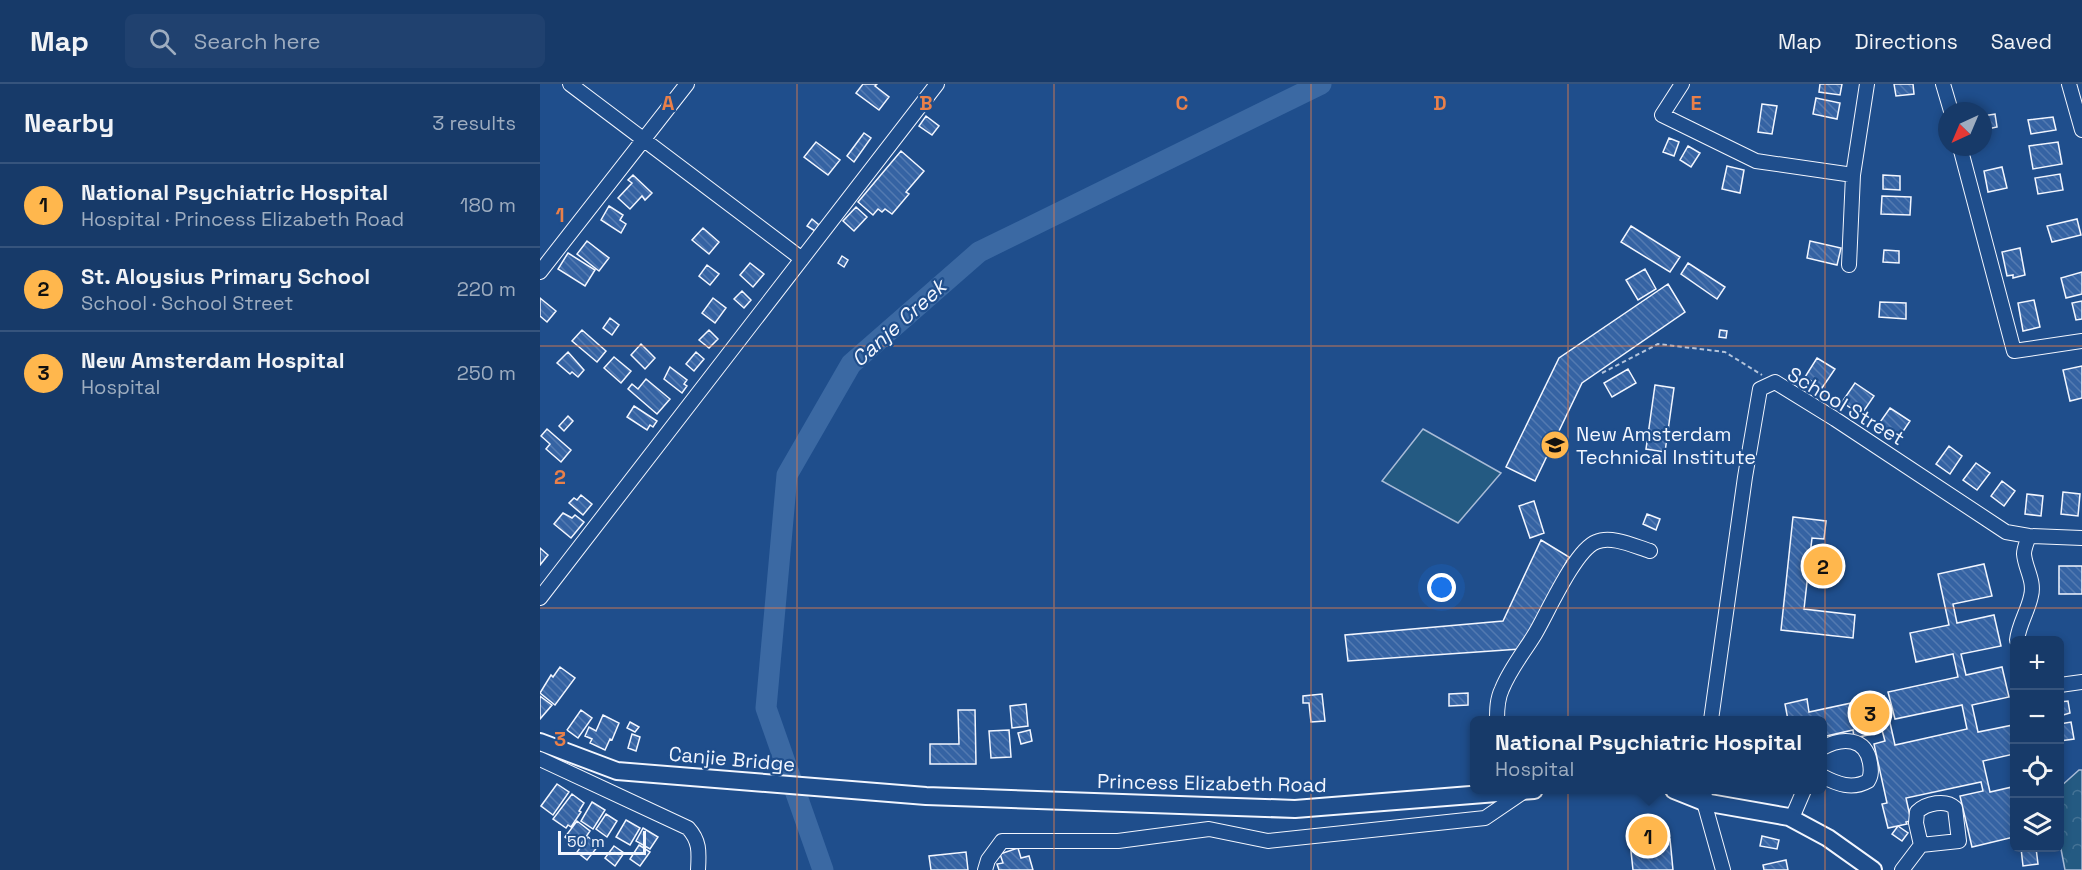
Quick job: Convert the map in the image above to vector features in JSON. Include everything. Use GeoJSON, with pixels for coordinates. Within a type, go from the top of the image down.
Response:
{"type":"FeatureCollection","features":[{"type":"Feature","properties":{"kind":"main road","name":"Canjie Bridge"},"geometry":{"type":"LineString","coordinates":[[540,742],[617,771],[926,796]]}},
{"type":"Feature","properties":{"kind":"main road","name":"Princess Elizabeth Road"},"geometry":{"type":"LineString","coordinates":[[926,796],[1295,809],[1470,793]]}},
{"type":"Feature","properties":{"kind":"main road"},"geometry":{"type":"LineString","coordinates":[[1705,796],[1792,818],[1828,838],[1873,870]]}},
{"type":"Feature","properties":{"kind":"street"},"geometry":{"type":"LineString","coordinates":[[570,84],[802,259]]}},
{"type":"Feature","properties":{"kind":"street"},"geometry":{"type":"LineString","coordinates":[[540,272],[687,84]]}},
{"type":"Feature","properties":{"kind":"street"},"geometry":{"type":"LineString","coordinates":[[540,598],[938,84]]}},
{"type":"Feature","properties":{"kind":"street"},"geometry":{"type":"LineString","coordinates":[[1682,84],[1662,115],[1756,161],[1853,175]]}},
{"type":"Feature","properties":{"kind":"street"},"geometry":{"type":"LineString","coordinates":[[1849,265],[1853,175],[1867,84]]}},
{"type":"Feature","properties":{"kind":"street"},"geometry":{"type":"LineString","coordinates":[[1943,84],[1948,102]]}},
{"type":"Feature","properties":{"kind":"street"},"geometry":{"type":"LineString","coordinates":[[2069,84],[2082,130]]}},
{"type":"Feature","properties":{"kind":"street"},"geometry":{"type":"LineString","coordinates":[[1962,156],[2014,351],[2082,341]]}},
{"type":"Feature","properties":{"kind":"street","name":"School Street"},"geometry":{"type":"LineString","coordinates":[[1712,716],[1745,477],[1760,389],[1775,382],[2006,532],[2029,536],[2082,538]]}},
{"type":"Feature","properties":{"kind":"street"},"geometry":{"type":"LineString","coordinates":[[2018,636],[2031,596],[2032,586],[2024,557],[2024,549],[2029,536]]}},
{"type":"Feature","properties":{"kind":"street"},"geometry":{"type":"LineString","coordinates":[[1497,716],[1503,685],[1536,632],[1567,574],[1584,551],[1596,542],[1610,541],[1650,550]]}},
{"type":"Feature","properties":{"kind":"street"},"geometry":{"type":"LineString","coordinates":[[2064,684],[2082,682]]}},
{"type":"Feature","properties":{"kind":"street"},"geometry":{"type":"LineString","coordinates":[[1827,746],[1843,741],[1857,742],[1865,746],[1869,753],[1871,768],[1868,781],[1858,786],[1842,785],[1827,778]]}},
{"type":"Feature","properties":{"kind":"street"},"geometry":{"type":"LineString","coordinates":[[540,759],[688,828],[696,836],[700,847],[698,870]]}},
{"type":"Feature","properties":{"kind":"street"},"geometry":{"type":"LineString","coordinates":[[985,870],[988,860],[1002,841],[1118,841],[1209,829],[1268,841],[1485,818],[1524,794]]}},
{"type":"Feature","properties":{"kind":"street"},"geometry":{"type":"LineString","coordinates":[[1792,818],[1802,794]]}},
{"type":"Feature","properties":{"kind":"street"},"geometry":{"type":"LineString","coordinates":[[1705,796],[1723,870]]}},
{"type":"Feature","properties":{"kind":"street"},"geometry":{"type":"LineString","coordinates":[[1902,870],[1921,845]]}},
{"type":"Feature","properties":{"kind":"path"},"geometry":{"type":"LineString","coordinates":[[1602,373],[1658,344],[1725,352],[1775,382]]}},
{"type":"Feature","properties":{"kind":"green space"},"geometry":{"type":"Polygon","coordinates":[[[1423,429],[1501,473],[1458,523],[1382,481],[1423,429]]]}},
{"type":"Feature","properties":{"kind":"green space"},"geometry":{"type":"Polygon","coordinates":[[[2082,770],[2082,870],[2065,870],[2062,852],[2064,852],[2064,783],[2082,770]]]}},
{"type":"Feature","properties":{"kind":"building"},"geometry":{"type":"Polygon","coordinates":[[[863,84],[877,84],[875,86],[889,97],[879,110],[856,93],[863,84]]]}},
{"type":"Feature","properties":{"kind":"building"},"geometry":{"type":"Polygon","coordinates":[[[1820,84],[1842,84],[1840,95],[1819,92],[1820,84]]]}},
{"type":"Feature","properties":{"kind":"building"},"geometry":{"type":"Polygon","coordinates":[[[1894,84],[1913,84],[1914,94],[1896,96],[1894,84]]]}},
{"type":"Feature","properties":{"kind":"building"},"geometry":{"type":"Polygon","coordinates":[[[1816,98],[1840,103],[1837,119],[1813,114],[1816,98]]]}},
{"type":"Feature","properties":{"kind":"building"},"geometry":{"type":"Polygon","coordinates":[[[1762,104],[1777,106],[1772,134],[1758,132],[1762,104]]]}},
{"type":"Feature","properties":{"kind":"building"},"geometry":{"type":"Polygon","coordinates":[[[1992,114],[1995,114],[1997,127],[1992,128],[1992,114]]]}},
{"type":"Feature","properties":{"kind":"building"},"geometry":{"type":"Polygon","coordinates":[[[926,116],[939,126],[932,135],[919,126],[926,116]]]}},
{"type":"Feature","properties":{"kind":"building"},"geometry":{"type":"Polygon","coordinates":[[[2053,117],[2056,130],[2031,134],[2028,120],[2053,117]]]}},
{"type":"Feature","properties":{"kind":"building"},"geometry":{"type":"Polygon","coordinates":[[[864,133],[871,138],[854,162],[847,156],[864,133]]]}},
{"type":"Feature","properties":{"kind":"building"},"geometry":{"type":"Polygon","coordinates":[[[1669,138],[1679,142],[1674,156],[1663,152],[1669,138]]]}},
{"type":"Feature","properties":{"kind":"building"},"geometry":{"type":"Polygon","coordinates":[[[816,142],[840,160],[828,175],[804,157],[816,142]]]}},
{"type":"Feature","properties":{"kind":"building"},"geometry":{"type":"Polygon","coordinates":[[[2058,142],[2062,164],[2033,169],[2029,146],[2058,142]]]}},
{"type":"Feature","properties":{"kind":"building"},"geometry":{"type":"Polygon","coordinates":[[[1688,146],[1700,153],[1691,167],[1680,160],[1688,146]]]}},
{"type":"Feature","properties":{"kind":"building"},"geometry":{"type":"Polygon","coordinates":[[[901,151],[924,171],[906,192],[909,194],[892,214],[885,209],[882,212],[878,209],[873,215],[858,202],[901,151]]]}},
{"type":"Feature","properties":{"kind":"building"},"geometry":{"type":"Polygon","coordinates":[[[1727,166],[1744,170],[1740,193],[1722,189],[1727,166]]]}},
{"type":"Feature","properties":{"kind":"building"},"geometry":{"type":"Polygon","coordinates":[[[2002,167],[2007,188],[1988,192],[1984,171],[2002,167]]]}},
{"type":"Feature","properties":{"kind":"building"},"geometry":{"type":"Polygon","coordinates":[[[2060,174],[2063,190],[2038,194],[2035,178],[2060,174]]]}},
{"type":"Feature","properties":{"kind":"building"},"geometry":{"type":"Polygon","coordinates":[[[633,175],[652,193],[645,200],[642,196],[630,209],[618,198],[632,183],[628,180],[633,175]]]}},
{"type":"Feature","properties":{"kind":"building"},"geometry":{"type":"Polygon","coordinates":[[[1883,175],[1900,176],[1900,190],[1883,189],[1883,175]]]}},
{"type":"Feature","properties":{"kind":"building"},"geometry":{"type":"Polygon","coordinates":[[[1882,196],[1911,197],[1910,215],[1881,214],[1882,196]]]}},
{"type":"Feature","properties":{"kind":"building"},"geometry":{"type":"Polygon","coordinates":[[[609,206],[623,215],[620,220],[626,224],[621,233],[601,220],[609,206]]]}},
{"type":"Feature","properties":{"kind":"building"},"geometry":{"type":"Polygon","coordinates":[[[856,207],[867,217],[854,231],[843,221],[856,207]]]}},
{"type":"Feature","properties":{"kind":"building"},"geometry":{"type":"Polygon","coordinates":[[[812,219],[819,225],[815,231],[807,226],[812,219]]]}},
{"type":"Feature","properties":{"kind":"building"},"geometry":{"type":"Polygon","coordinates":[[[2077,219],[2081,235],[2052,242],[2047,226],[2077,219]]]}},
{"type":"Feature","properties":{"kind":"building"},"geometry":{"type":"Polygon","coordinates":[[[1631,226],[1680,257],[1670,272],[1621,242],[1631,226]]]}},
{"type":"Feature","properties":{"kind":"building"},"geometry":{"type":"Polygon","coordinates":[[[703,228],[719,242],[709,254],[692,240],[703,228]]]}},
{"type":"Feature","properties":{"kind":"building"},"geometry":{"type":"Polygon","coordinates":[[[587,241],[609,258],[599,271],[577,254],[587,241]]]}},
{"type":"Feature","properties":{"kind":"building"},"geometry":{"type":"Polygon","coordinates":[[[1810,241],[1841,248],[1837,265],[1807,258],[1810,241]]]}},
{"type":"Feature","properties":{"kind":"building"},"geometry":{"type":"Polygon","coordinates":[[[2020,248],[2025,275],[2013,278],[2013,275],[2007,276],[2002,252],[2020,248]]]}},
{"type":"Feature","properties":{"kind":"building"},"geometry":{"type":"Polygon","coordinates":[[[1884,250],[1899,251],[1899,263],[1883,262],[1884,250]]]}},
{"type":"Feature","properties":{"kind":"building"},"geometry":{"type":"Polygon","coordinates":[[[568,253],[595,270],[585,286],[558,269],[568,253]]]}},
{"type":"Feature","properties":{"kind":"building"},"geometry":{"type":"Polygon","coordinates":[[[842,256],[848,260],[844,267],[838,263],[842,256]]]}},
{"type":"Feature","properties":{"kind":"building"},"geometry":{"type":"Polygon","coordinates":[[[750,263],[764,274],[753,287],[740,275],[750,263]]]}},
{"type":"Feature","properties":{"kind":"building"},"geometry":{"type":"Polygon","coordinates":[[[1688,263],[1725,287],[1717,299],[1681,274],[1688,263]]]}},
{"type":"Feature","properties":{"kind":"building"},"geometry":{"type":"Polygon","coordinates":[[[707,265],[719,274],[710,285],[699,276],[707,265]]]}},
{"type":"Feature","properties":{"kind":"building"},"geometry":{"type":"Polygon","coordinates":[[[1645,269],[1656,289],[1638,300],[1626,280],[1645,269]]]}},
{"type":"Feature","properties":{"kind":"building"},"geometry":{"type":"Polygon","coordinates":[[[2082,272],[2082,294],[2066,298],[2061,278],[2082,272]]]}},
{"type":"Feature","properties":{"kind":"building"},"geometry":{"type":"Polygon","coordinates":[[[1668,284],[1685,312],[1582,383],[1535,481],[1506,467],[1559,358],[1668,284]]]}},
{"type":"Feature","properties":{"kind":"building"},"geometry":{"type":"Polygon","coordinates":[[[742,291],[751,300],[744,308],[734,299],[742,291]]]}},
{"type":"Feature","properties":{"kind":"building"},"geometry":{"type":"Polygon","coordinates":[[[540,298],[556,311],[547,322],[540,316],[540,298]]]}},
{"type":"Feature","properties":{"kind":"building"},"geometry":{"type":"Polygon","coordinates":[[[713,298],[726,308],[715,323],[702,313],[713,298]]]}},
{"type":"Feature","properties":{"kind":"building"},"geometry":{"type":"Polygon","coordinates":[[[2034,300],[2040,327],[2023,331],[2018,303],[2034,300]]]}},
{"type":"Feature","properties":{"kind":"building"},"geometry":{"type":"Polygon","coordinates":[[[2082,301],[2082,319],[2076,320],[2072,303],[2082,301]]]}},
{"type":"Feature","properties":{"kind":"building"},"geometry":{"type":"Polygon","coordinates":[[[1880,302],[1906,303],[1906,319],[1879,317],[1880,302]]]}},
{"type":"Feature","properties":{"kind":"building"},"geometry":{"type":"Polygon","coordinates":[[[610,318],[619,325],[612,335],[603,328],[610,318]]]}},
{"type":"Feature","properties":{"kind":"building"},"geometry":{"type":"Polygon","coordinates":[[[582,330],[606,351],[597,362],[572,341],[582,330]]]}},
{"type":"Feature","properties":{"kind":"building"},"geometry":{"type":"Polygon","coordinates":[[[709,330],[718,339],[709,348],[699,340],[709,330]]]}},
{"type":"Feature","properties":{"kind":"building"},"geometry":{"type":"Polygon","coordinates":[[[1720,330],[1727,331],[1726,338],[1719,337],[1720,330]]]}},
{"type":"Feature","properties":{"kind":"building"},"geometry":{"type":"Polygon","coordinates":[[[641,344],[655,358],[645,369],[631,355],[641,344]]]}},
{"type":"Feature","properties":{"kind":"building"},"geometry":{"type":"Polygon","coordinates":[[[568,352],[584,370],[578,377],[572,372],[570,374],[557,363],[568,352]]]}},
{"type":"Feature","properties":{"kind":"building"},"geometry":{"type":"Polygon","coordinates":[[[696,352],[704,359],[694,371],[686,364],[696,352]]]}},
{"type":"Feature","properties":{"kind":"building"},"geometry":{"type":"Polygon","coordinates":[[[614,357],[631,371],[621,383],[604,368],[614,357]]]}},
{"type":"Feature","properties":{"kind":"building"},"geometry":{"type":"Polygon","coordinates":[[[1817,358],[1835,369],[1822,388],[1805,377],[1817,358]]]}},
{"type":"Feature","properties":{"kind":"building"},"geometry":{"type":"Polygon","coordinates":[[[2082,366],[2082,398],[2070,401],[2063,370],[2082,366]]]}},
{"type":"Feature","properties":{"kind":"building"},"geometry":{"type":"Polygon","coordinates":[[[670,367],[687,380],[684,384],[687,386],[682,393],[664,379],[670,367]]]}},
{"type":"Feature","properties":{"kind":"building"},"geometry":{"type":"Polygon","coordinates":[[[1628,369],[1636,383],[1612,397],[1604,383],[1628,369]]]}},
{"type":"Feature","properties":{"kind":"building"},"geometry":{"type":"Polygon","coordinates":[[[646,379],[670,399],[657,414],[628,389],[632,384],[638,389],[646,379]]]}},
{"type":"Feature","properties":{"kind":"building"},"geometry":{"type":"Polygon","coordinates":[[[1855,383],[1874,396],[1861,415],[1842,402],[1855,383]]]}},
{"type":"Feature","properties":{"kind":"building"},"geometry":{"type":"Polygon","coordinates":[[[1655,385],[1674,388],[1665,452],[1646,449],[1655,385]]]}},
{"type":"Feature","properties":{"kind":"building"},"geometry":{"type":"Polygon","coordinates":[[[634,406],[657,421],[653,427],[650,425],[647,430],[627,417],[634,406]]]}},
{"type":"Feature","properties":{"kind":"building"},"geometry":{"type":"Polygon","coordinates":[[[1890,408],[1910,421],[1898,439],[1878,425],[1890,408]]]}},
{"type":"Feature","properties":{"kind":"building"},"geometry":{"type":"Polygon","coordinates":[[[568,416],[573,421],[564,431],[559,426],[568,416]]]}},
{"type":"Feature","properties":{"kind":"building"},"geometry":{"type":"Polygon","coordinates":[[[547,429],[571,450],[561,462],[546,449],[550,444],[541,436],[547,429]]]}},
{"type":"Feature","properties":{"kind":"building"},"geometry":{"type":"Polygon","coordinates":[[[1949,446],[1962,456],[1950,474],[1936,464],[1949,446]]]}},
{"type":"Feature","properties":{"kind":"building"},"geometry":{"type":"Polygon","coordinates":[[[1976,463],[1990,473],[1977,490],[1963,480],[1976,463]]]}},
{"type":"Feature","properties":{"kind":"building"},"geometry":{"type":"Polygon","coordinates":[[[2002,481],[2015,491],[2004,506],[1991,496],[2002,481]]]}},
{"type":"Feature","properties":{"kind":"building"},"geometry":{"type":"Polygon","coordinates":[[[2063,492],[2080,494],[2078,516],[2061,514],[2063,492]]]}},
{"type":"Feature","properties":{"kind":"building"},"geometry":{"type":"Polygon","coordinates":[[[2027,494],[2043,496],[2041,516],[2025,514],[2027,494]]]}},
{"type":"Feature","properties":{"kind":"building"},"geometry":{"type":"Polygon","coordinates":[[[581,495],[592,504],[583,515],[569,503],[574,498],[577,500],[581,495]]]}},
{"type":"Feature","properties":{"kind":"building"},"geometry":{"type":"Polygon","coordinates":[[[1534,501],[1544,533],[1530,538],[1519,506],[1534,501]]]}},
{"type":"Feature","properties":{"kind":"building"},"geometry":{"type":"Polygon","coordinates":[[[563,513],[572,518],[575,515],[584,522],[571,538],[554,524],[563,513]]]}},
{"type":"Feature","properties":{"kind":"building"},"geometry":{"type":"Polygon","coordinates":[[[1647,514],[1660,519],[1656,530],[1643,524],[1647,514]]]}},
{"type":"Feature","properties":{"kind":"building"},"geometry":{"type":"Polygon","coordinates":[[[1793,517],[1826,521],[1824,539],[1812,538],[1804,609],[1855,615],[1853,638],[1781,630],[1793,517]]]}},
{"type":"Feature","properties":{"kind":"building"},"geometry":{"type":"Polygon","coordinates":[[[1541,540],[1569,557],[1520,649],[1348,661],[1345,635],[1503,621],[1541,540]]]}},
{"type":"Feature","properties":{"kind":"building"},"geometry":{"type":"Polygon","coordinates":[[[540,548],[548,555],[540,565],[540,548]]]}},
{"type":"Feature","properties":{"kind":"building"},"geometry":{"type":"Polygon","coordinates":[[[1984,564],[1992,596],[1953,604],[1957,623],[1994,615],[2001,646],[1961,654],[1966,675],[2002,667],[2009,697],[1972,705],[1978,732],[2010,726],[2010,755],[1983,761],[1990,792],[2010,787],[2010,838],[1972,847],[1960,796],[1983,791],[1981,782],[1906,798],[1911,821],[1888,828],[1882,804],[1887,803],[1874,744],[1885,741],[1880,723],[1871,725],[1873,734],[1854,738],[1853,730],[1827,736],[1827,716],[1787,716],[1785,704],[1807,699],[1809,712],[1884,696],[1895,745],[1967,729],[1962,705],[1895,719],[1888,692],[1958,677],[1953,654],[1916,662],[1910,633],[1949,625],[1938,574],[1984,564]]]}},
{"type":"Feature","properties":{"kind":"building"},"geometry":{"type":"Polygon","coordinates":[[[2059,566],[2082,566],[2082,594],[2059,594],[2059,566]]]}},
{"type":"Feature","properties":{"kind":"building"},"geometry":{"type":"Polygon","coordinates":[[[560,667],[575,678],[555,705],[540,693],[551,675],[553,677],[560,667]]]}},
{"type":"Feature","properties":{"kind":"building"},"geometry":{"type":"Polygon","coordinates":[[[1468,693],[1468,705],[1449,706],[1449,694],[1468,693]]]}},
{"type":"Feature","properties":{"kind":"building"},"geometry":{"type":"Polygon","coordinates":[[[1322,694],[1325,721],[1311,722],[1309,703],[1303,703],[1303,696],[1322,694]]]}},
{"type":"Feature","properties":{"kind":"building"},"geometry":{"type":"Polygon","coordinates":[[[540,696],[552,705],[540,719],[540,696]]]}},
{"type":"Feature","properties":{"kind":"building"},"geometry":{"type":"Polygon","coordinates":[[[2068,701],[2070,713],[2064,715],[2064,702],[2068,701]]]}},
{"type":"Feature","properties":{"kind":"building"},"geometry":{"type":"Polygon","coordinates":[[[1026,704],[1028,726],[1012,728],[1010,706],[1026,704]]]}},
{"type":"Feature","properties":{"kind":"building"},"geometry":{"type":"Polygon","coordinates":[[[581,710],[592,718],[578,738],[567,730],[581,710]]]}},
{"type":"Feature","properties":{"kind":"building"},"geometry":{"type":"Polygon","coordinates":[[[958,710],[975,710],[976,764],[930,764],[930,744],[959,744],[958,710]]]}},
{"type":"Feature","properties":{"kind":"building"},"geometry":{"type":"Polygon","coordinates":[[[603,715],[619,723],[605,750],[590,743],[592,739],[585,736],[589,727],[596,731],[603,715]]]}},
{"type":"Feature","properties":{"kind":"building"},"geometry":{"type":"Polygon","coordinates":[[[630,722],[639,727],[635,732],[627,728],[630,722]]]}},
{"type":"Feature","properties":{"kind":"building"},"geometry":{"type":"Polygon","coordinates":[[[2071,722],[2074,739],[2064,740],[2064,723],[2071,722]]]}},
{"type":"Feature","properties":{"kind":"building"},"geometry":{"type":"Polygon","coordinates":[[[1009,730],[1011,757],[991,758],[989,731],[1009,730]]]}},
{"type":"Feature","properties":{"kind":"building"},"geometry":{"type":"Polygon","coordinates":[[[1030,730],[1032,741],[1021,744],[1018,733],[1030,730]]]}},
{"type":"Feature","properties":{"kind":"building"},"geometry":{"type":"Polygon","coordinates":[[[632,734],[640,737],[636,751],[628,748],[632,734]]]}},
{"type":"Feature","properties":{"kind":"building"},"geometry":{"type":"Polygon","coordinates":[[[557,784],[569,792],[553,815],[541,806],[557,784]]]}},
{"type":"Feature","properties":{"kind":"building"},"geometry":{"type":"Polygon","coordinates":[[[572,794],[584,803],[571,827],[568,825],[566,828],[553,819],[572,794]]]}},
{"type":"Feature","properties":{"kind":"building"},"geometry":{"type":"Polygon","coordinates":[[[592,802],[605,810],[593,829],[581,821],[592,802]]]}},
{"type":"Feature","properties":{"kind":"building"},"geometry":{"type":"Polygon","coordinates":[[[606,814],[617,821],[607,837],[596,829],[606,814]]]}},
{"type":"Feature","properties":{"kind":"building"},"geometry":{"type":"Polygon","coordinates":[[[626,820],[640,828],[630,845],[616,837],[626,820]]]}},
{"type":"Feature","properties":{"kind":"building"},"geometry":{"type":"Polygon","coordinates":[[[577,821],[590,831],[579,847],[565,837],[577,821]]]}},
{"type":"Feature","properties":{"kind":"building"},"geometry":{"type":"Polygon","coordinates":[[[1898,826],[1908,833],[1902,841],[1892,834],[1898,826]]]}},
{"type":"Feature","properties":{"kind":"building"},"geometry":{"type":"Polygon","coordinates":[[[643,828],[658,837],[650,849],[636,841],[643,828]]]}},
{"type":"Feature","properties":{"kind":"building"},"geometry":{"type":"Polygon","coordinates":[[[1762,836],[1779,840],[1777,849],[1760,846],[1762,836]]]}},
{"type":"Feature","properties":{"kind":"building"},"geometry":{"type":"Polygon","coordinates":[[[588,837],[599,845],[587,860],[577,852],[588,837]]]}},
{"type":"Feature","properties":{"kind":"building"},"geometry":{"type":"Polygon","coordinates":[[[1670,839],[1673,870],[1633,870],[1630,842],[1670,839]]]}},
{"type":"Feature","properties":{"kind":"building"},"geometry":{"type":"Polygon","coordinates":[[[639,845],[650,852],[640,866],[630,859],[639,845]]]}},
{"type":"Feature","properties":{"kind":"building"},"geometry":{"type":"Polygon","coordinates":[[[614,846],[624,853],[615,866],[605,858],[614,846]]]}},
{"type":"Feature","properties":{"kind":"building"},"geometry":{"type":"Polygon","coordinates":[[[1018,848],[1021,858],[1029,856],[1033,870],[999,870],[997,864],[1003,863],[1000,854],[1018,848]]]}},
{"type":"Feature","properties":{"kind":"building"},"geometry":{"type":"Polygon","coordinates":[[[966,852],[968,870],[931,870],[929,856],[966,852]]]}},
{"type":"Feature","properties":{"kind":"building"},"geometry":{"type":"Polygon","coordinates":[[[2021,852],[2036,852],[2038,864],[2023,866],[2021,852]]]}},
{"type":"Feature","properties":{"kind":"building"},"geometry":{"type":"Polygon","coordinates":[[[1786,860],[1788,870],[1764,870],[1763,865],[1786,860]]]}},
{"type":"Feature","properties":{"kind":"waterway","name":"Canje Creek"},"geometry":{"type":"LineString","coordinates":[[823,870],[766,708],[787,475],[851,364],[979,252],[1321,84]]}},
{"type":"Feature","properties":{"kind":"place","name":"New Amsterdam Technical Institute"},"geometry":{"type":"Point","coordinates":[1555,445]}},
{"type":"Feature","properties":{"kind":"place","name":"St. Aloysius Primary School"},"geometry":{"type":"Point","coordinates":[1823,566]}},
{"type":"Feature","properties":{"kind":"place","name":"New Amsterdam Hospital"},"geometry":{"type":"Point","coordinates":[1870,713]}},
{"type":"Feature","properties":{"kind":"place","name":"National Psychiatric Hospital"},"geometry":{"type":"Point","coordinates":[1648,836]}}]}
